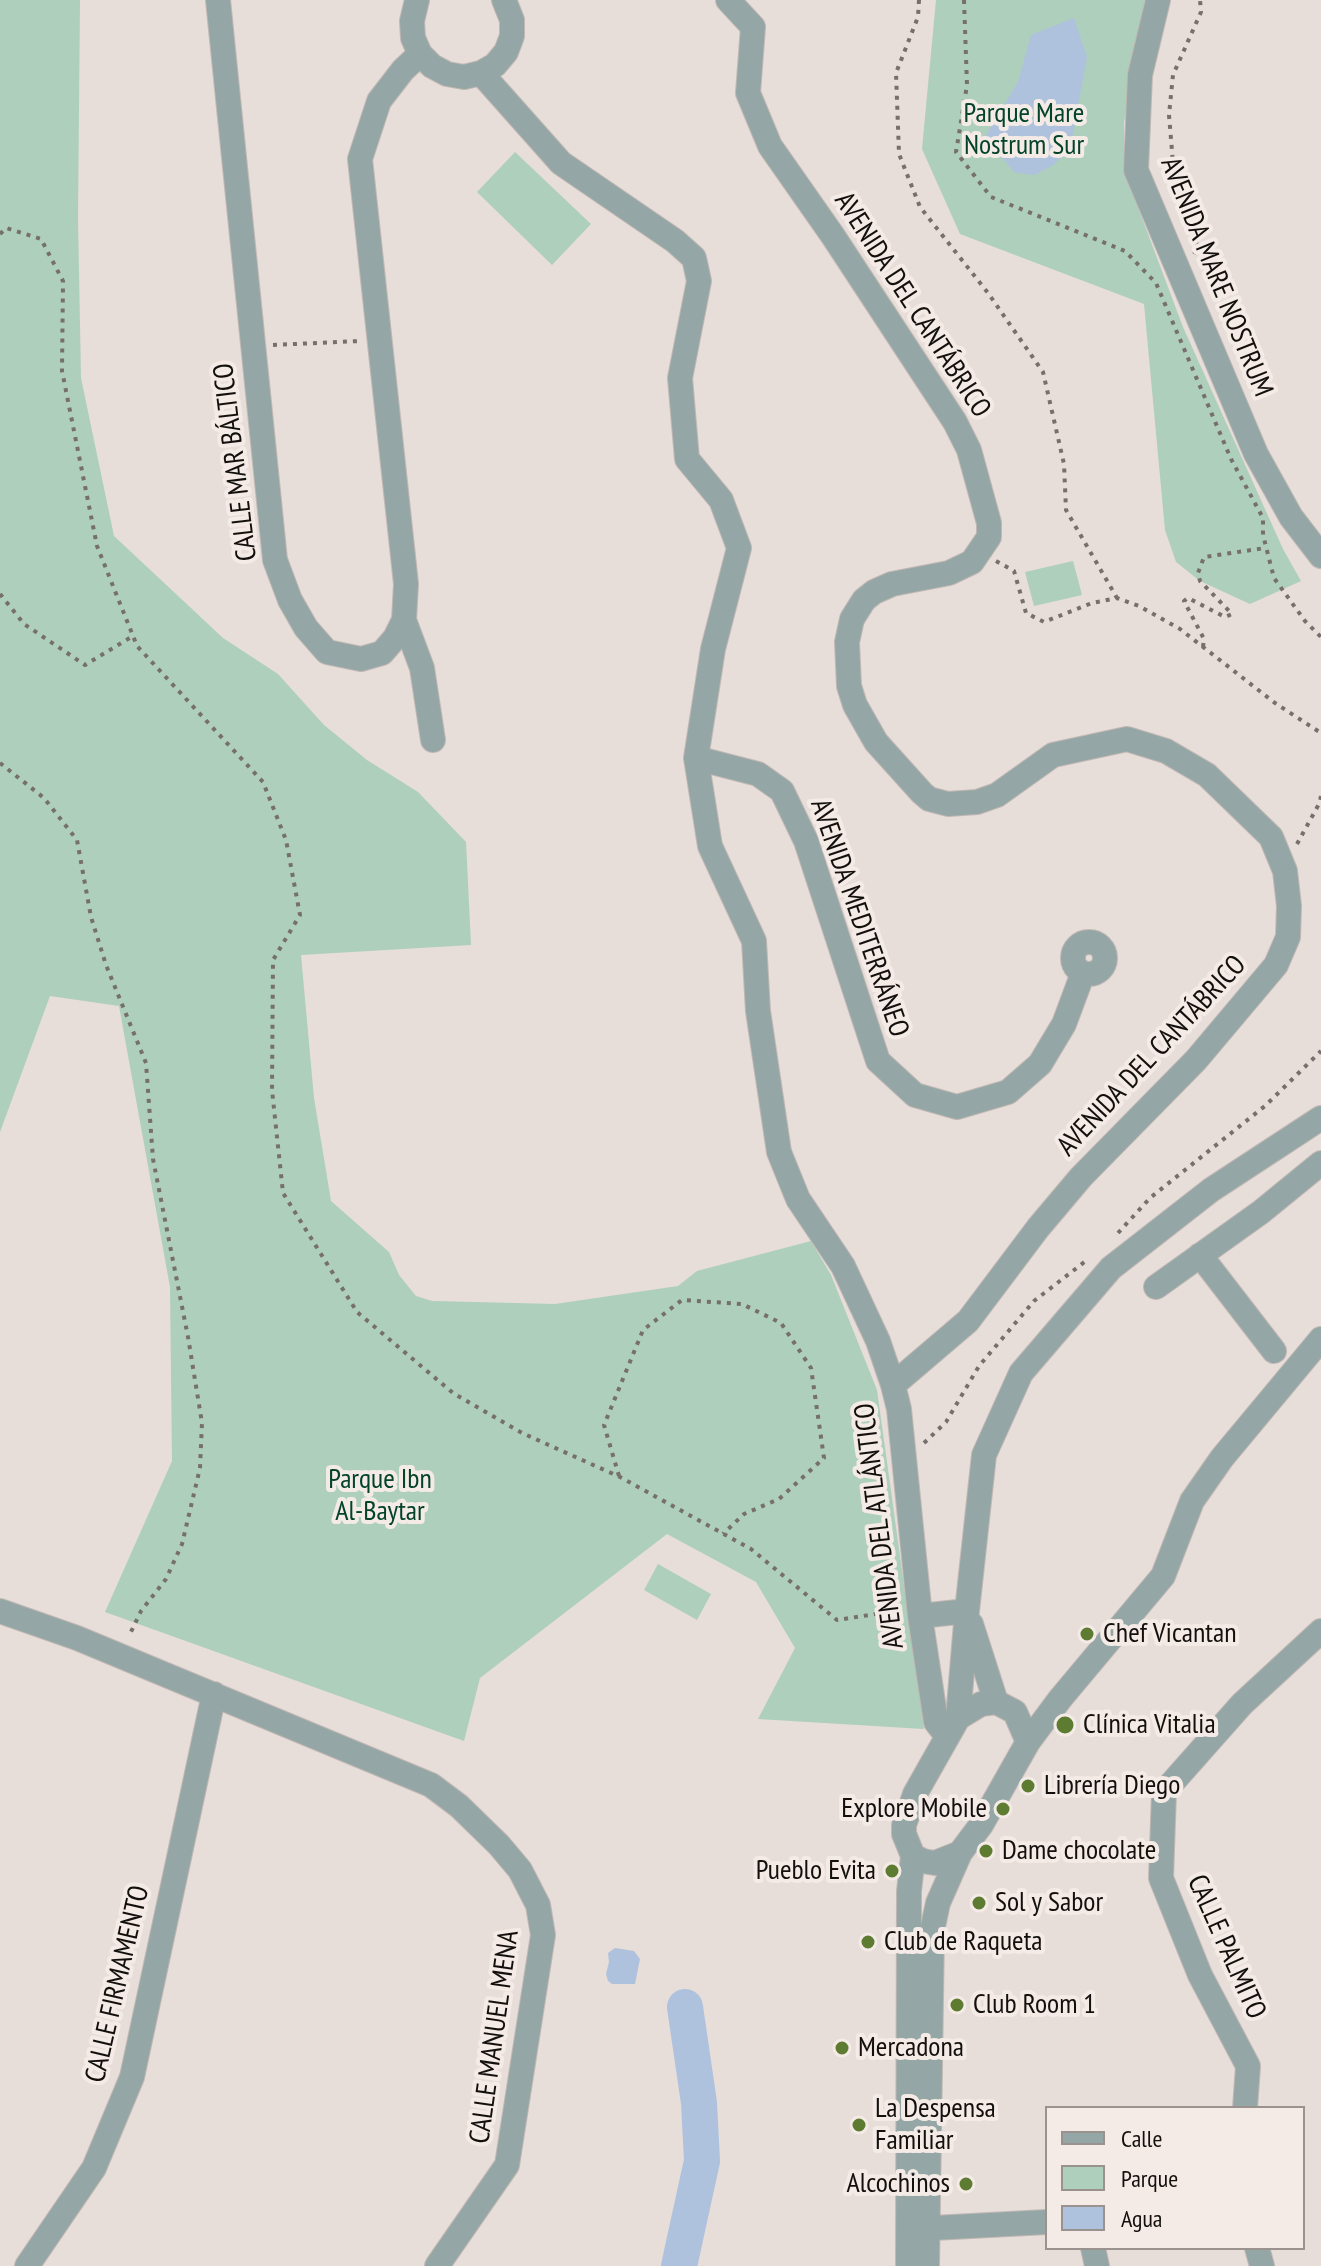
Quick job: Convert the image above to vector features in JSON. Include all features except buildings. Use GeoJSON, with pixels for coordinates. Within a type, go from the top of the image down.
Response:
{"type":"FeatureCollection","features":[{"type":"Feature","properties":{"kind":"street","name":"CALLE MAR BÁLTICO"},"geometry":{"type":"LineString","coordinates":[[218,0],[275,560],[290,600],[306,628],[327,652],[361,659],[382,653],[395,638],[404,620]]}},
{"type":"Feature","properties":{"kind":"street"},"geometry":{"type":"LineString","coordinates":[[417,0],[412,21],[413,38],[420,54],[432,66],[447,74],[464,77],[481,73],[501,58],[512,36],[512,20],[504,0]]}},
{"type":"Feature","properties":{"kind":"street","name":"AVENIDA DEL CANTÁBRICO"},"geometry":{"type":"LineString","coordinates":[[728,0],[753,27],[748,93],[770,146],[891,324],[955,422],[969,450],[990,530],[980,552]]}},
{"type":"Feature","properties":{"kind":"street","name":"AVENIDA MARE NOSTRUM"},"geometry":{"type":"LineString","coordinates":[[1158,0],[1140,75],[1136,170],[1166,277],[1272,486],[1318,546]]}},
{"type":"Feature","properties":{"kind":"street"},"geometry":{"type":"LineString","coordinates":[[420,54],[379,101],[360,159],[406,584],[404,620],[422,668],[433,740]]}},
{"type":"Feature","properties":{"kind":"street","name":"AVENIDA DEL ATLÁNTICO"},"geometry":{"type":"LineString","coordinates":[[481,73],[561,163],[675,241],[694,258],[699,281],[680,378],[687,459],[721,500],[739,548],[713,649],[696,758],[710,846],[754,941],[758,1011],[779,1152],[798,1199],[843,1266],[878,1341],[893,1385],[899,1409],[920,1616],[936,1722],[953,1727]]}},
{"type":"Feature","properties":{"kind":"street"},"geometry":{"type":"LineString","coordinates":[[874,592],[892,584],[949,573],[972,562],[980,552]]}},
{"type":"Feature","properties":{"kind":"street","name":"AVENIDA DEL CANTÁBRICO"},"geometry":{"type":"LineString","coordinates":[[882,567],[874,592],[858,608],[848,630],[849,686],[855,705],[876,742],[929,799],[948,804],[988,799],[1053,755],[1127,739],[1166,751],[1207,775],[1271,837],[1285,871],[1289,906],[1288,937],[1276,965],[1196,1060],[1081,1177],[968,1321],[893,1385]]}},
{"type":"Feature","properties":{"kind":"street","name":"AVENIDA MEDITERRÁNEO"},"geometry":{"type":"LineString","coordinates":[[696,758],[758,774],[782,791],[806,841],[878,1061],[915,1095],[957,1107],[1008,1092],[1040,1064],[1064,1024],[1083,973]]}},
{"type":"Feature","properties":{"kind":"street"},"geometry":{"type":"LineString","coordinates":[[953,1727],[984,1455],[1021,1373],[1111,1268],[1211,1190],[1321,1118]]}},
{"type":"Feature","properties":{"kind":"street"},"geometry":{"type":"LineString","coordinates":[[1156,1287],[1261,1212],[1321,1163]]}},
{"type":"Feature","properties":{"kind":"street"},"geometry":{"type":"LineString","coordinates":[[1200,1255],[1274,1351]]}},
{"type":"Feature","properties":{"kind":"street"},"geometry":{"type":"LineString","coordinates":[[908,2266],[917,2229],[932,1931],[938,1903],[960,1853],[981,1825],[1028,1742],[1163,1576],[1192,1501],[1222,1458],[1321,1339]]}},
{"type":"Feature","properties":{"kind":"street","name":"CALLE MANUEL MENA"},"geometry":{"type":"LineString","coordinates":[[0,1611],[77,1638],[414,1777],[459,1806],[510,1857],[524,1877],[538,1905],[543,1935],[507,2165],[437,2266]]}},
{"type":"Feature","properties":{"kind":"street"},"geometry":{"type":"LineString","coordinates":[[920,1616],[967,1611]]}},
{"type":"Feature","properties":{"kind":"street"},"geometry":{"type":"LineString","coordinates":[[967,1611],[1005,1707],[1028,1742]]}},
{"type":"Feature","properties":{"kind":"street","name":"CALLE PALMITO"},"geometry":{"type":"LineString","coordinates":[[1245,2106],[1248,2066],[1200,1975],[1161,1878],[1164,1792],[1242,1704],[1321,1631]]}},
{"type":"Feature","properties":{"kind":"street","name":"CALLE FIRMAMENTO"},"geometry":{"type":"LineString","coordinates":[[27,2266],[94,2168],[132,2077],[214,1694]]}},
{"type":"Feature","properties":{"kind":"street"},"geometry":{"type":"LineString","coordinates":[[927,2266],[917,2229],[909,1891],[913,1856],[904,1834],[906,1817],[915,1794],[953,1727],[981,1704],[1005,1707],[1060,1699]]}},
{"type":"Feature","properties":{"kind":"street"},"geometry":{"type":"LineString","coordinates":[[913,1856],[935,1863],[960,1853]]}},
{"type":"Feature","properties":{"kind":"street"},"geometry":{"type":"LineString","coordinates":[[917,2229],[1045,2222]]}},
{"type":"Feature","properties":{"kind":"path"},"geometry":{"type":"LineString","coordinates":[[919,0],[918,17],[896,73],[899,154],[920,207],[988,293],[1043,372],[1064,464],[1066,510],[1117,598]]}},
{"type":"Feature","properties":{"kind":"path"},"geometry":{"type":"LineString","coordinates":[[964,0],[967,85],[956,152],[991,197],[1125,251],[1166,277],[1231,459],[1263,518],[1263,535],[1274,578],[1305,621],[1321,637]]}},
{"type":"Feature","properties":{"kind":"path"},"geometry":{"type":"LineString","coordinates":[[1166,277],[1185,266],[1198,248],[1173,163],[1169,115],[1173,75],[1201,12],[1200,0]]}},
{"type":"Feature","properties":{"kind":"path"},"geometry":{"type":"LineString","coordinates":[[0,234],[6,228],[41,239],[63,281],[62,371],[97,546],[137,646],[263,782],[286,840],[300,915],[273,960],[272,1090],[283,1193],[357,1312],[453,1393],[522,1433],[620,1477],[751,1549],[837,1620],[889,1612],[920,1616]]}},
{"type":"Feature","properties":{"kind":"path"},"geometry":{"type":"LineString","coordinates":[[264,345],[379,341]]}},
{"type":"Feature","properties":{"kind":"path"},"geometry":{"type":"LineString","coordinates":[[1203,647],[1204,639],[1184,601],[1188,598],[1225,617],[1232,614],[1200,581],[1198,573],[1204,557],[1266,547]]}},
{"type":"Feature","properties":{"kind":"path"},"geometry":{"type":"LineString","coordinates":[[980,552],[1014,571],[1026,613],[1044,622],[1092,603],[1117,598],[1139,606],[1180,629],[1275,703],[1321,733]]}},
{"type":"Feature","properties":{"kind":"path"},"geometry":{"type":"LineString","coordinates":[[0,594],[24,624],[85,665],[133,636]]}},
{"type":"Feature","properties":{"kind":"path"},"geometry":{"type":"LineString","coordinates":[[0,763],[44,798],[77,840],[91,917],[106,965],[146,1063],[153,1159],[202,1423],[200,1468],[182,1544],[166,1579],[141,1611],[127,1641]]}},
{"type":"Feature","properties":{"kind":"path"},"geometry":{"type":"LineString","coordinates":[[1297,844],[1321,795]]}},
{"type":"Feature","properties":{"kind":"path"},"geometry":{"type":"LineString","coordinates":[[620,1477],[604,1425],[643,1330],[682,1300],[742,1304],[781,1323],[811,1368],[824,1458],[779,1499],[744,1514],[723,1534]]}},
{"type":"Feature","properties":{"kind":"green space","name":"Parque Ibn Al-Baytar"},"geometry":{"type":"Polygon","coordinates":[[[0,0],[80,0],[78,218],[81,378],[114,536],[223,638],[278,674],[324,725],[367,760],[418,792],[466,842],[471,945],[301,955],[314,1098],[331,1201],[389,1252],[399,1275],[416,1296],[432,1301],[555,1304],[678,1286],[697,1271],[811,1241],[831,1275],[877,1390],[924,1729],[758,1719],[795,1648],[756,1582],[667,1534],[480,1678],[464,1741],[105,1612],[172,1461],[170,1287],[119,1006],[50,996],[0,1132],[0,0]]]}},
{"type":"Feature","properties":{"kind":"green space","name":"Parque Mare Nostrum Sur"},"geometry":{"type":"Polygon","coordinates":[[[936,0],[1145,0],[1124,123],[1124,170],[1183,327],[1283,549],[1301,581],[1250,604],[1200,581],[1176,562],[1165,530],[1144,304],[960,234],[922,149],[936,0]]]}},
{"type":"Feature","properties":{"kind":"green space"},"geometry":{"type":"Polygon","coordinates":[[[515,152],[591,224],[552,265],[477,192],[515,152]]]}},
{"type":"Feature","properties":{"kind":"green space"},"geometry":{"type":"Polygon","coordinates":[[[1073,561],[1082,595],[1034,606],[1025,572],[1073,561]]]}},
{"type":"Feature","properties":{"kind":"green space"},"geometry":{"type":"Polygon","coordinates":[[[658,1564],[711,1594],[697,1620],[644,1590],[658,1564]]]}},
{"type":"Feature","properties":{"kind":"water"},"geometry":{"type":"Polygon","coordinates":[[[1074,18],[1087,57],[1070,149],[1052,166],[1034,175],[1014,172],[985,137],[1018,82],[1031,35],[1074,18]]]}},
{"type":"Feature","properties":{"kind":"water"},"geometry":{"type":"Polygon","coordinates":[[[615,1948],[634,1951],[640,1959],[635,1984],[612,1984],[608,1981],[608,1953],[615,1948]]]}},
{"type":"Feature","properties":{"kind":"waterway"},"geometry":{"type":"LineString","coordinates":[[679,2266],[702,2161],[699,2103],[685,2007]]}},
{"type":"Feature","properties":{"kind":"place","name":"Chef Vicantan"},"geometry":{"type":"Point","coordinates":[1087,1634]}},
{"type":"Feature","properties":{"kind":"place","name":"Clínica Vitalia"},"geometry":{"type":"Point","coordinates":[1065,1725]}},
{"type":"Feature","properties":{"kind":"place","name":"Librería Diego"},"geometry":{"type":"Point","coordinates":[1028,1786]}},
{"type":"Feature","properties":{"kind":"place","name":"Explore Mobile"},"geometry":{"type":"Point","coordinates":[1003,1809]}},
{"type":"Feature","properties":{"kind":"place","name":"Dame chocolate"},"geometry":{"type":"Point","coordinates":[986,1851]}},
{"type":"Feature","properties":{"kind":"place","name":"Pueblo Evita"},"geometry":{"type":"Point","coordinates":[892,1871]}},
{"type":"Feature","properties":{"kind":"place","name":"Sol y Sabor"},"geometry":{"type":"Point","coordinates":[979,1903]}},
{"type":"Feature","properties":{"kind":"place","name":"Club de Raqueta"},"geometry":{"type":"Point","coordinates":[868,1942]}},
{"type":"Feature","properties":{"kind":"place","name":"Club Room 1"},"geometry":{"type":"Point","coordinates":[957,2005]}},
{"type":"Feature","properties":{"kind":"place","name":"Mercadona"},"geometry":{"type":"Point","coordinates":[842,2048]}},
{"type":"Feature","properties":{"kind":"place","name":"La Despensa Familiar"},"geometry":{"type":"Point","coordinates":[859,2125]}},
{"type":"Feature","properties":{"kind":"place","name":"Alcochinos"},"geometry":{"type":"Point","coordinates":[966,2184]}}]}
